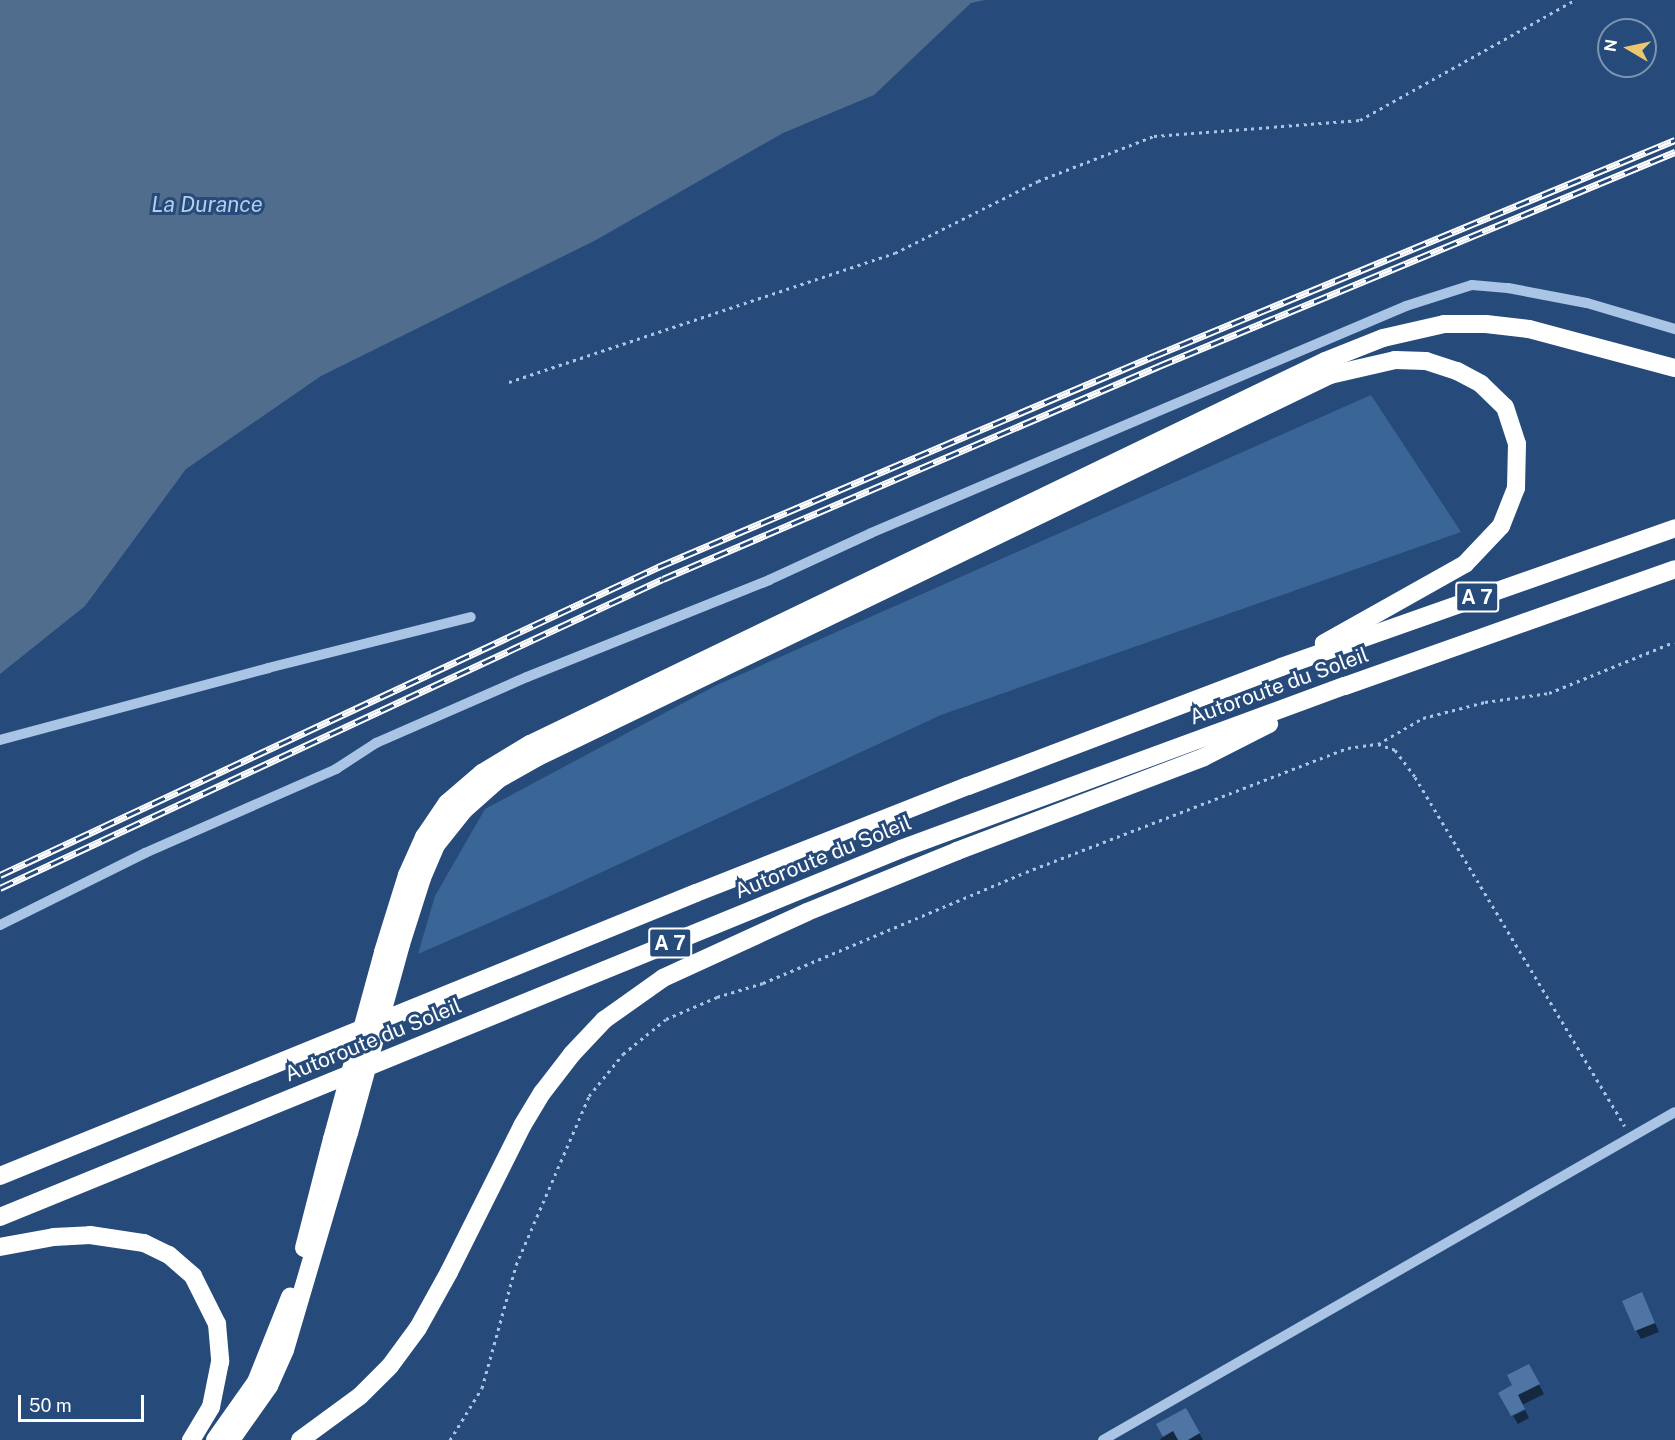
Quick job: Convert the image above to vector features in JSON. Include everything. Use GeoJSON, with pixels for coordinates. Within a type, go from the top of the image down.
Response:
{"type":"FeatureCollection","features":[{"type":"Feature","properties":{"kind":"highway"},"geometry":{"type":"LineString","coordinates":[[216,1440],[256,1382],[289,1300],[383,952],[407,875],[424,837],[447,803],[482,773],[530,744],[1325,361],[1383,338],[1444,324],[1486,324],[1529,329],[1675,368]]}},
{"type":"Feature","properties":{"kind":"highway"},"geometry":{"type":"LineString","coordinates":[[231,1440],[269,1386],[285,1350],[422,878],[436,845],[464,810],[490,786],[537,757],[1330,375],[1395,360],[1426,361],[1456,371],[1481,384],[1505,407],[1517,444],[1516,488],[1501,526],[1465,564],[1281,668]]}},
{"type":"Feature","properties":{"kind":"highway","name":"Autoroute du Soleil"},"geometry":{"type":"LineString","coordinates":[[0,1176],[696,892],[1281,668],[1675,528]]}},
{"type":"Feature","properties":{"kind":"highway","name":"Autoroute du Soleil"},"geometry":{"type":"LineString","coordinates":[[0,1217],[901,849],[1675,568]]}},
{"type":"Feature","properties":{"kind":"highway"},"geometry":{"type":"LineString","coordinates":[[300,1440],[360,1396],[390,1366],[418,1328],[449,1272],[522,1126],[542,1093],[572,1054],[604,1020],[654,984],[807,912],[967,847],[1204,757],[1346,686]]}},
{"type":"Feature","properties":{"kind":"highway"},"geometry":{"type":"LineString","coordinates":[[0,1247],[54,1237],[101,1237],[144,1244],[169,1255],[193,1276],[217,1324],[220,1362],[211,1407],[191,1440]]}},
{"type":"Feature","properties":{"kind":"street"},"geometry":{"type":"LineString","coordinates":[[0,925],[145,854],[336,769],[376,743],[494,691],[768,580],[871,533],[1406,306],[1472,285],[1508,288],[1587,303],[1675,329]]}},
{"type":"Feature","properties":{"kind":"street"},"geometry":{"type":"LineString","coordinates":[[0,740],[268,668],[471,617]]}},
{"type":"Feature","properties":{"kind":"street"},"geometry":{"type":"LineString","coordinates":[[1103,1440],[1675,1112]]}},
{"type":"Feature","properties":{"kind":"path"},"geometry":{"type":"LineString","coordinates":[[509,382],[895,253],[1038,181],[1154,136],[1360,120],[1575,0]]}},
{"type":"Feature","properties":{"kind":"path"},"geometry":{"type":"LineString","coordinates":[[450,1440],[482,1388],[516,1265],[589,1096],[623,1054],[666,1019],[717,997],[763,983],[1026,872],[1326,756],[1348,748],[1378,744],[1423,718],[1485,702],[1549,693],[1674,642]]}},
{"type":"Feature","properties":{"kind":"path"},"geometry":{"type":"LineString","coordinates":[[1378,744],[1395,750],[1415,777],[1632,1137]]}},
{"type":"Feature","properties":{"kind":"shaded area"},"geometry":{"type":"Polygon","coordinates":[[[1371,395],[1461,532],[941,715],[548,897],[418,954],[435,896],[485,809],[717,685],[1371,395]]]}},
{"type":"Feature","properties":{"kind":"water","name":"La Durance"},"geometry":{"type":"Polygon","coordinates":[[[0,0],[985,0],[971,3],[874,95],[783,133],[596,240],[321,376],[186,469],[85,606],[0,674],[0,0]]]}},
{"type":"Feature","properties":{"kind":"building"},"geometry":{"type":"Polygon","coordinates":[[[1642,1292],[1655,1323],[1635,1331],[1622,1301],[1642,1292]]]}},
{"type":"Feature","properties":{"kind":"building"},"geometry":{"type":"Polygon","coordinates":[[[1529,1364],[1540,1384],[1518,1395],[1525,1409],[1511,1416],[1498,1393],[1512,1385],[1507,1375],[1529,1364]]]}},
{"type":"Feature","properties":{"kind":"building"},"geometry":{"type":"Polygon","coordinates":[[[1186,1408],[1200,1433],[1188,1440],[1178,1440],[1173,1431],[1163,1437],[1156,1424],[1186,1408]]]}},
{"type":"Feature","properties":{"kind":"railway"},"geometry":{"type":"LineString","coordinates":[[0,875],[658,567],[1154,356],[1675,140]]}},
{"type":"Feature","properties":{"kind":"railway"},"geometry":{"type":"LineString","coordinates":[[0,888],[663,579],[1159,366],[1675,152]]}}]}
